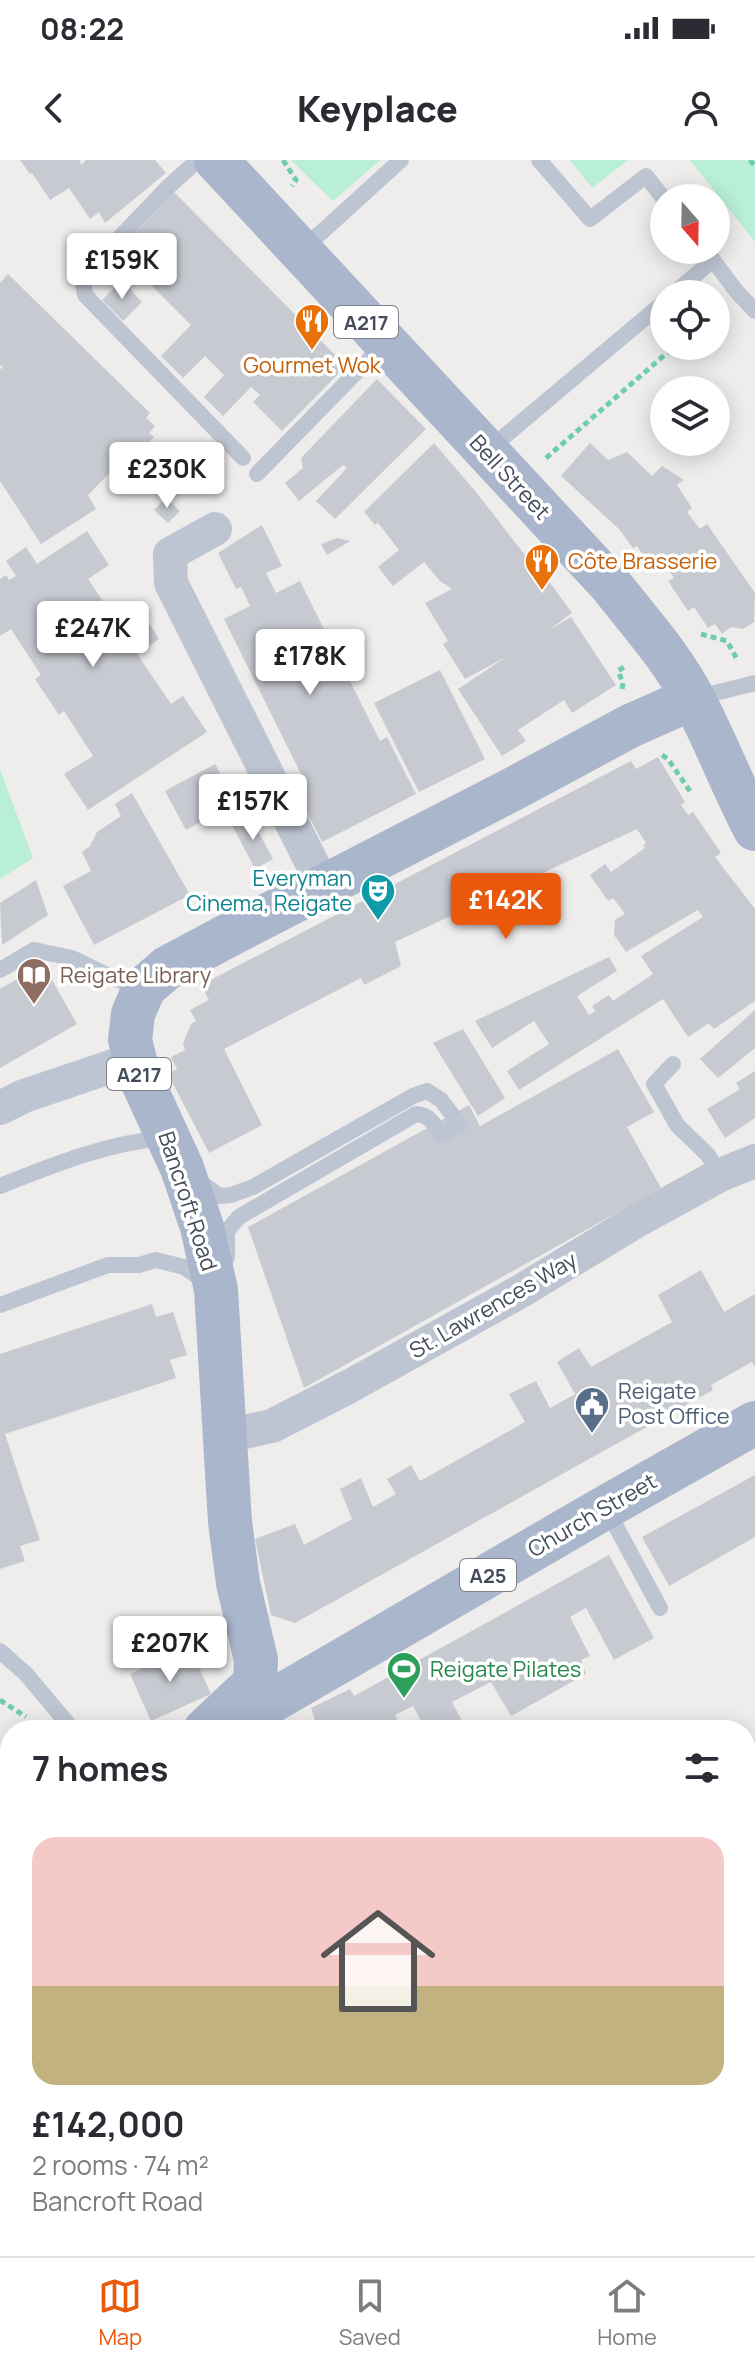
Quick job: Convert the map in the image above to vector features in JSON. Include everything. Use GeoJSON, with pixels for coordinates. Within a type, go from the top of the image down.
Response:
{"type":"FeatureCollection","features":[{"type":"Feature","properties":{"kind":"main road","name":"Bell Street"},"geometry":{"type":"LineString","coordinates":[[216,160],[610,584],[657,644],[693,698],[755,829]]}},
{"type":"Feature","properties":{"kind":"main road"},"geometry":{"type":"LineString","coordinates":[[630,726],[660,683],[657,644]]}},
{"type":"Feature","properties":{"kind":"main road"},"geometry":{"type":"LineString","coordinates":[[144,988],[167,968],[630,726],[693,698]]}},
{"type":"Feature","properties":{"kind":"main road","name":"Bancroft Road"},"geometry":{"type":"LineString","coordinates":[[144,988],[133,1014],[130,1040],[138,1072],[176,1153],[202,1227],[216,1290],[230,1522],[238,1583],[256,1660],[255,1683],[216,1720]]}},
{"type":"Feature","properties":{"kind":"main road","name":"Church Street"},"geometry":{"type":"LineString","coordinates":[[239,1720],[755,1423]]}},
{"type":"Feature","properties":{"kind":"street"},"geometry":{"type":"LineString","coordinates":[[215,529],[170,554],[171,583],[324,887]]}},
{"type":"Feature","properties":{"kind":"street"},"geometry":{"type":"LineString","coordinates":[[0,1108],[24,1096],[113,1066],[138,1072]]}},
{"type":"Feature","properties":{"kind":"street","name":"St. Lawrences Way"},"geometry":{"type":"LineString","coordinates":[[226,1436],[272,1426],[350,1386],[521,1291],[638,1220],[720,1175],[755,1161]]}},
{"type":"Feature","properties":{"kind":"lane"},"geometry":{"type":"LineString","coordinates":[[198,160],[82,277],[85,295],[243,458]]}},
{"type":"Feature","properties":{"kind":"lane"},"geometry":{"type":"LineString","coordinates":[[302,250],[401,160]]}},
{"type":"Feature","properties":{"kind":"lane"},"geometry":{"type":"LineString","coordinates":[[539,160],[590,219],[646,176],[652,184]]}},
{"type":"Feature","properties":{"kind":"lane"},"geometry":{"type":"LineString","coordinates":[[686,280],[701,264]]}},
{"type":"Feature","properties":{"kind":"lane"},"geometry":{"type":"LineString","coordinates":[[716,264],[755,311]]}},
{"type":"Feature","properties":{"kind":"lane"},"geometry":{"type":"LineString","coordinates":[[486,452],[650,314]]}},
{"type":"Feature","properties":{"kind":"lane"},"geometry":{"type":"LineString","coordinates":[[257,474],[385,343]]}},
{"type":"Feature","properties":{"kind":"lane"},"geometry":{"type":"LineString","coordinates":[[693,698],[755,683]]}},
{"type":"Feature","properties":{"kind":"lane"},"geometry":{"type":"LineString","coordinates":[[0,970],[34,950],[72,958],[115,979],[144,988]]}},
{"type":"Feature","properties":{"kind":"lane"},"geometry":{"type":"LineString","coordinates":[[673,1064],[654,1084],[677,1125],[708,1155],[720,1175]]}},
{"type":"Feature","properties":{"kind":"lane"},"geometry":{"type":"LineString","coordinates":[[0,1186],[74,1158],[140,1140],[176,1153],[219,1196],[231,1195],[253,1187],[427,1091],[441,1100],[460,1125],[441,1135],[432,1120],[416,1114],[239,1217],[227,1231],[229,1272],[216,1290],[184,1267],[156,1260],[139,1265],[108,1265],[0,1305]]}},
{"type":"Feature","properties":{"kind":"lane"},"geometry":{"type":"LineString","coordinates":[[606,1507],[660,1608]]}},
{"type":"Feature","properties":{"kind":"lane"},"geometry":{"type":"LineString","coordinates":[[0,1651],[26,1674],[65,1720]]}},
{"type":"Feature","properties":{"kind":"path"},"geometry":{"type":"LineString","coordinates":[[283,160],[296,180],[290,192]]}},
{"type":"Feature","properties":{"kind":"path"},"geometry":{"type":"LineString","coordinates":[[750,160],[755,166]]}},
{"type":"Feature","properties":{"kind":"path"},"geometry":{"type":"LineString","coordinates":[[516,484],[659,360]]}},
{"type":"Feature","properties":{"kind":"path"},"geometry":{"type":"LineString","coordinates":[[0,1700],[29,1720]]}},
{"type":"Feature","properties":{"kind":"green space"},"geometry":{"type":"Polygon","coordinates":[[[291,160],[380,160],[333,201],[291,160]]]}},
{"type":"Feature","properties":{"kind":"green space"},"geometry":{"type":"Polygon","coordinates":[[[570,160],[628,160],[592,188],[570,160]]]}},
{"type":"Feature","properties":{"kind":"green space"},"geometry":{"type":"Polygon","coordinates":[[[690,160],[755,160],[755,242],[730,210],[730,184],[709,184],[690,160]]]}},
{"type":"Feature","properties":{"kind":"green space"},"geometry":{"type":"Polygon","coordinates":[[[0,769],[33,858],[0,879],[0,769]]]}},
{"type":"Feature","properties":{"kind":"building"},"geometry":{"type":"Polygon","coordinates":[[[20,160],[80,160],[81,165],[86,160],[155,160],[166,173],[105,223],[99,212],[90,219],[69,188],[50,200],[20,160]]]}},
{"type":"Feature","properties":{"kind":"building"},"geometry":{"type":"Polygon","coordinates":[[[174,192],[346,366],[282,431],[253,402],[260,395],[251,387],[223,416],[204,397],[224,375],[205,356],[183,378],[161,356],[191,325],[118,252],[174,192]]]}},
{"type":"Feature","properties":{"kind":"building"},"geometry":{"type":"Polygon","coordinates":[[[8,274],[150,413],[146,418],[155,426],[149,433],[154,437],[135,457],[130,452],[88,495],[96,509],[41,544],[0,481],[0,369],[3,368],[0,365],[0,283],[8,274]]]}},
{"type":"Feature","properties":{"kind":"building"},"geometry":{"type":"Polygon","coordinates":[[[122,280],[142,302],[123,321],[102,300],[122,280]]]}},
{"type":"Feature","properties":{"kind":"building"},"geometry":{"type":"Polygon","coordinates":[[[377,379],[426,429],[335,519],[316,501],[347,468],[343,465],[299,501],[285,483],[303,468],[301,458],[377,379]]]}},
{"type":"Feature","properties":{"kind":"building"},"geometry":{"type":"Polygon","coordinates":[[[434,443],[532,564],[535,562],[572,613],[549,630],[571,617],[616,685],[572,713],[564,700],[518,730],[526,741],[502,756],[458,689],[506,657],[465,679],[443,644],[448,641],[425,603],[452,589],[440,581],[424,562],[393,586],[378,567],[399,550],[378,523],[375,525],[364,512],[434,443]]]}},
{"type":"Feature","properties":{"kind":"building"},"geometry":{"type":"Polygon","coordinates":[[[590,443],[608,460],[627,452],[652,476],[662,466],[684,480],[677,485],[692,508],[687,512],[700,529],[707,524],[755,593],[754,622],[743,629],[731,627],[722,634],[715,624],[708,628],[694,607],[688,611],[668,581],[674,578],[664,563],[654,571],[637,546],[633,548],[619,529],[561,476],[590,443]]]}},
{"type":"Feature","properties":{"kind":"building"},"geometry":{"type":"Polygon","coordinates":[[[166,498],[180,511],[168,523],[154,510],[166,498]]]}},
{"type":"Feature","properties":{"kind":"building"},"geometry":{"type":"Polygon","coordinates":[[[262,525],[282,566],[266,573],[276,593],[300,581],[380,741],[387,737],[416,794],[322,842],[291,781],[302,776],[224,619],[250,606],[241,587],[236,589],[218,553],[262,525]]]}},
{"type":"Feature","properties":{"kind":"building"},"geometry":{"type":"Polygon","coordinates":[[[87,531],[109,565],[88,579],[123,631],[145,617],[159,639],[137,654],[171,704],[183,696],[207,732],[88,810],[64,774],[93,756],[64,711],[59,715],[35,679],[41,675],[11,629],[0,636],[0,579],[6,575],[9,580],[16,576],[6,561],[26,547],[37,564],[87,531]]]}},
{"type":"Feature","properties":{"kind":"building"},"geometry":{"type":"Polygon","coordinates":[[[337,538],[350,541],[327,555],[321,544],[337,538]]]}},
{"type":"Feature","properties":{"kind":"building"},"geometry":{"type":"Polygon","coordinates":[[[440,670],[485,759],[419,792],[374,703],[440,670]]]}},
{"type":"Feature","properties":{"kind":"building"},"geometry":{"type":"Polygon","coordinates":[[[658,757],[685,802],[681,805],[688,815],[693,812],[721,853],[715,857],[755,909],[755,1001],[714,1029],[709,1023],[688,1037],[663,999],[519,1090],[507,1071],[549,1044],[534,1021],[492,1048],[475,1021],[609,957],[617,971],[577,996],[589,1015],[595,1011],[592,1006],[609,995],[613,1001],[653,974],[641,956],[703,917],[698,910],[626,952],[614,935],[615,920],[625,914],[613,898],[608,901],[590,875],[605,864],[611,872],[645,848],[643,845],[646,843],[637,829],[395,942],[401,966],[364,985],[361,978],[224,1049],[262,1125],[209,1153],[168,1074],[177,1069],[171,1057],[185,1050],[183,1043],[191,1024],[196,1021],[190,1010],[209,1000],[201,985],[631,761],[636,769],[658,757]]]}},
{"type":"Feature","properties":{"kind":"building"},"geometry":{"type":"Polygon","coordinates":[[[215,764],[236,803],[186,830],[165,791],[215,764]]]}},
{"type":"Feature","properties":{"kind":"building"},"geometry":{"type":"Polygon","coordinates":[[[132,793],[190,895],[94,945],[63,886],[91,871],[82,852],[90,846],[97,832],[121,816],[115,804],[132,793]]]}},
{"type":"Feature","properties":{"kind":"building"},"geometry":{"type":"Polygon","coordinates":[[[250,816],[273,859],[255,869],[232,825],[250,816]]]}},
{"type":"Feature","properties":{"kind":"building"},"geometry":{"type":"Polygon","coordinates":[[[36,880],[48,915],[2,945],[0,903],[36,880]]]}},
{"type":"Feature","properties":{"kind":"building","name":"Reigate Library"},"geometry":{"type":"Polygon","coordinates":[[[43,964],[77,1024],[0,1068],[0,989],[43,964]]]}},
{"type":"Feature","properties":{"kind":"building"},"geometry":{"type":"Polygon","coordinates":[[[755,1010],[755,1048],[718,1078],[700,1059],[755,1010]]]}},
{"type":"Feature","properties":{"kind":"building"},"geometry":{"type":"Polygon","coordinates":[[[463,1029],[505,1098],[478,1116],[433,1043],[463,1029]]]}},
{"type":"Feature","properties":{"kind":"building"},"geometry":{"type":"Polygon","coordinates":[[[618,1049],[654,1112],[627,1127],[661,1188],[304,1388],[248,1227],[469,1105],[480,1126],[618,1049]]]}},
{"type":"Feature","properties":{"kind":"building"},"geometry":{"type":"Polygon","coordinates":[[[755,1071],[755,1118],[725,1138],[707,1109],[740,1089],[736,1083],[755,1071]]]}},
{"type":"Feature","properties":{"kind":"building"},"geometry":{"type":"Polygon","coordinates":[[[701,1270],[724,1312],[755,1294],[755,1367],[752,1362],[711,1385],[713,1390],[295,1623],[271,1615],[255,1539],[295,1524],[304,1545],[352,1519],[340,1489],[361,1478],[373,1507],[396,1494],[387,1479],[411,1465],[420,1481],[525,1422],[509,1394],[536,1381],[550,1408],[575,1394],[557,1362],[579,1348],[591,1367],[672,1322],[658,1295],[701,1270]]]}},
{"type":"Feature","properties":{"kind":"building"},"geometry":{"type":"Polygon","coordinates":[[[152,1304],[156,1317],[173,1312],[187,1355],[170,1360],[176,1378],[5,1434],[40,1540],[20,1546],[25,1561],[0,1569],[0,1354],[152,1304]]]}},
{"type":"Feature","properties":{"kind":"building"},"geometry":{"type":"Polygon","coordinates":[[[755,1475],[755,1537],[669,1586],[642,1537],[755,1475]]]}},
{"type":"Feature","properties":{"kind":"building"},"geometry":{"type":"Polygon","coordinates":[[[609,1555],[654,1638],[614,1660],[586,1608],[570,1617],[590,1656],[581,1660],[586,1674],[511,1716],[491,1682],[452,1702],[462,1720],[421,1720],[413,1706],[395,1715],[397,1720],[315,1720],[311,1708],[350,1689],[354,1696],[609,1555]]]}},
{"type":"Feature","properties":{"kind":"building"},"geometry":{"type":"Polygon","coordinates":[[[190,1647],[211,1694],[151,1720],[130,1674],[190,1647]]]}},
{"type":"Feature","properties":{"kind":"place","name":"Gourmet Wok"},"geometry":{"type":"Point","coordinates":[312,352]}},
{"type":"Feature","properties":{"kind":"place","name":"Côte Brasserie"},"geometry":{"type":"Point","coordinates":[542,592]}},
{"type":"Feature","properties":{"kind":"place","name":"Everyman Cinema, Reigate"},"geometry":{"type":"Point","coordinates":[378,922]}},
{"type":"Feature","properties":{"kind":"place","name":"Reigate Library"},"geometry":{"type":"Point","coordinates":[34,1006]}},
{"type":"Feature","properties":{"kind":"place","name":"Reigate Post Office"},"geometry":{"type":"Point","coordinates":[592,1435]}},
{"type":"Feature","properties":{"kind":"place","name":"Reigate Pilates"},"geometry":{"type":"Point","coordinates":[404,1700]}}]}
